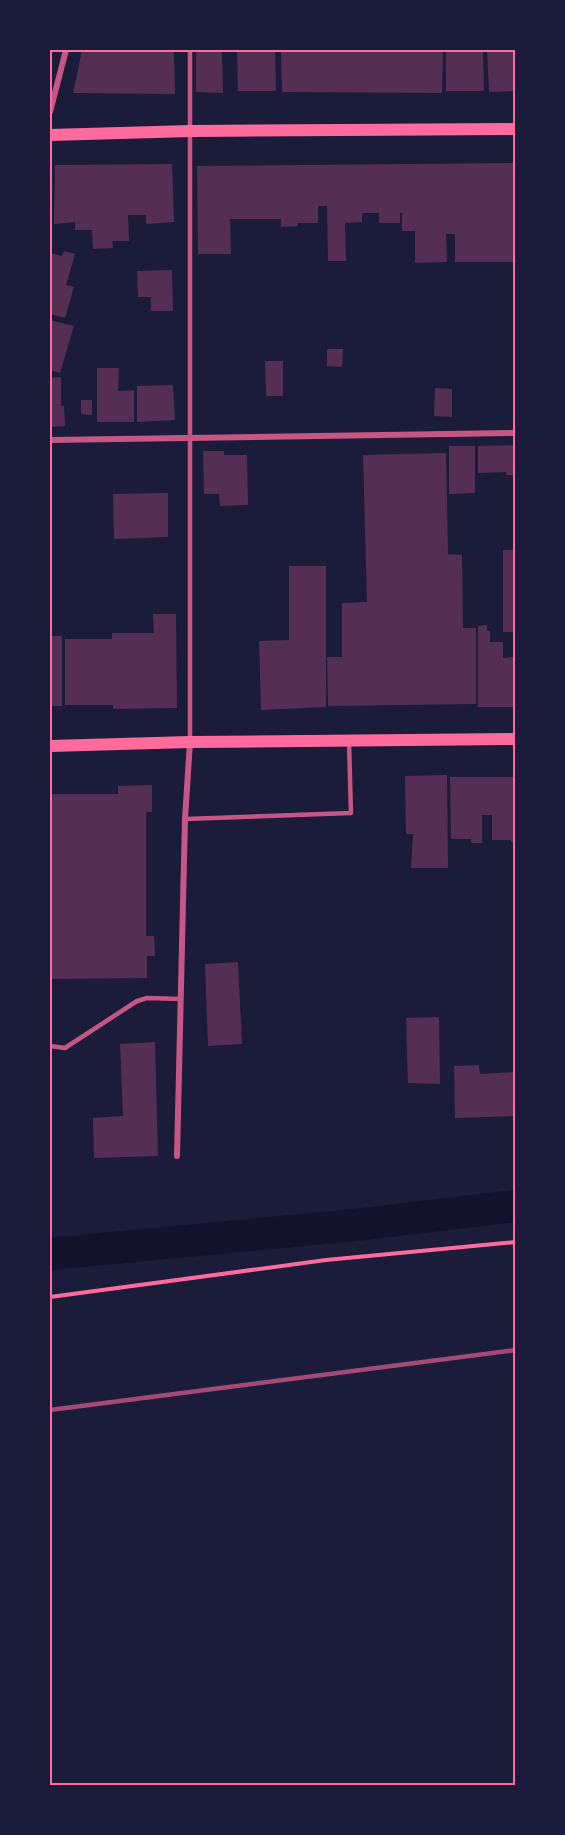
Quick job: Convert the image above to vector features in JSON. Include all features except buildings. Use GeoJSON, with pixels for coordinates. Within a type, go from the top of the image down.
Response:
{"type":"FeatureCollection","features":[{"type":"Feature","properties":{"kind":"main road"},"geometry":{"type":"LineString","coordinates":[[50,135],[190,131],[516,129]]}},
{"type":"Feature","properties":{"kind":"main road"},"geometry":{"type":"LineString","coordinates":[[50,746],[190,742],[516,739]]}},
{"type":"Feature","properties":{"kind":"street"},"geometry":{"type":"LineString","coordinates":[[50,112],[66,50]]}},
{"type":"Feature","properties":{"kind":"street"},"geometry":{"type":"LineString","coordinates":[[50,440],[516,433]]}},
{"type":"Feature","properties":{"kind":"street"},"geometry":{"type":"LineString","coordinates":[[177,1156],[185,819],[190,742]]}},
{"type":"Feature","properties":{"kind":"lane"},"geometry":{"type":"LineString","coordinates":[[190,50],[190,742]]}},
{"type":"Feature","properties":{"kind":"lane"},"geometry":{"type":"LineString","coordinates":[[185,819],[351,813],[349,742]]}},
{"type":"Feature","properties":{"kind":"lane"},"geometry":{"type":"LineString","coordinates":[[50,1046],[65,1048],[137,1001],[147,998],[181,999]]}},
{"type":"Feature","properties":{"kind":"path"},"geometry":{"type":"LineString","coordinates":[[50,1297],[326,1260],[516,1242]]}},
{"type":"Feature","properties":{"kind":"waterway"},"geometry":{"type":"LineString","coordinates":[[50,1254],[355,1225],[516,1206]]}},
{"type":"Feature","properties":{"kind":"railway"},"geometry":{"type":"LineString","coordinates":[[50,1410],[516,1350]]}}]}
